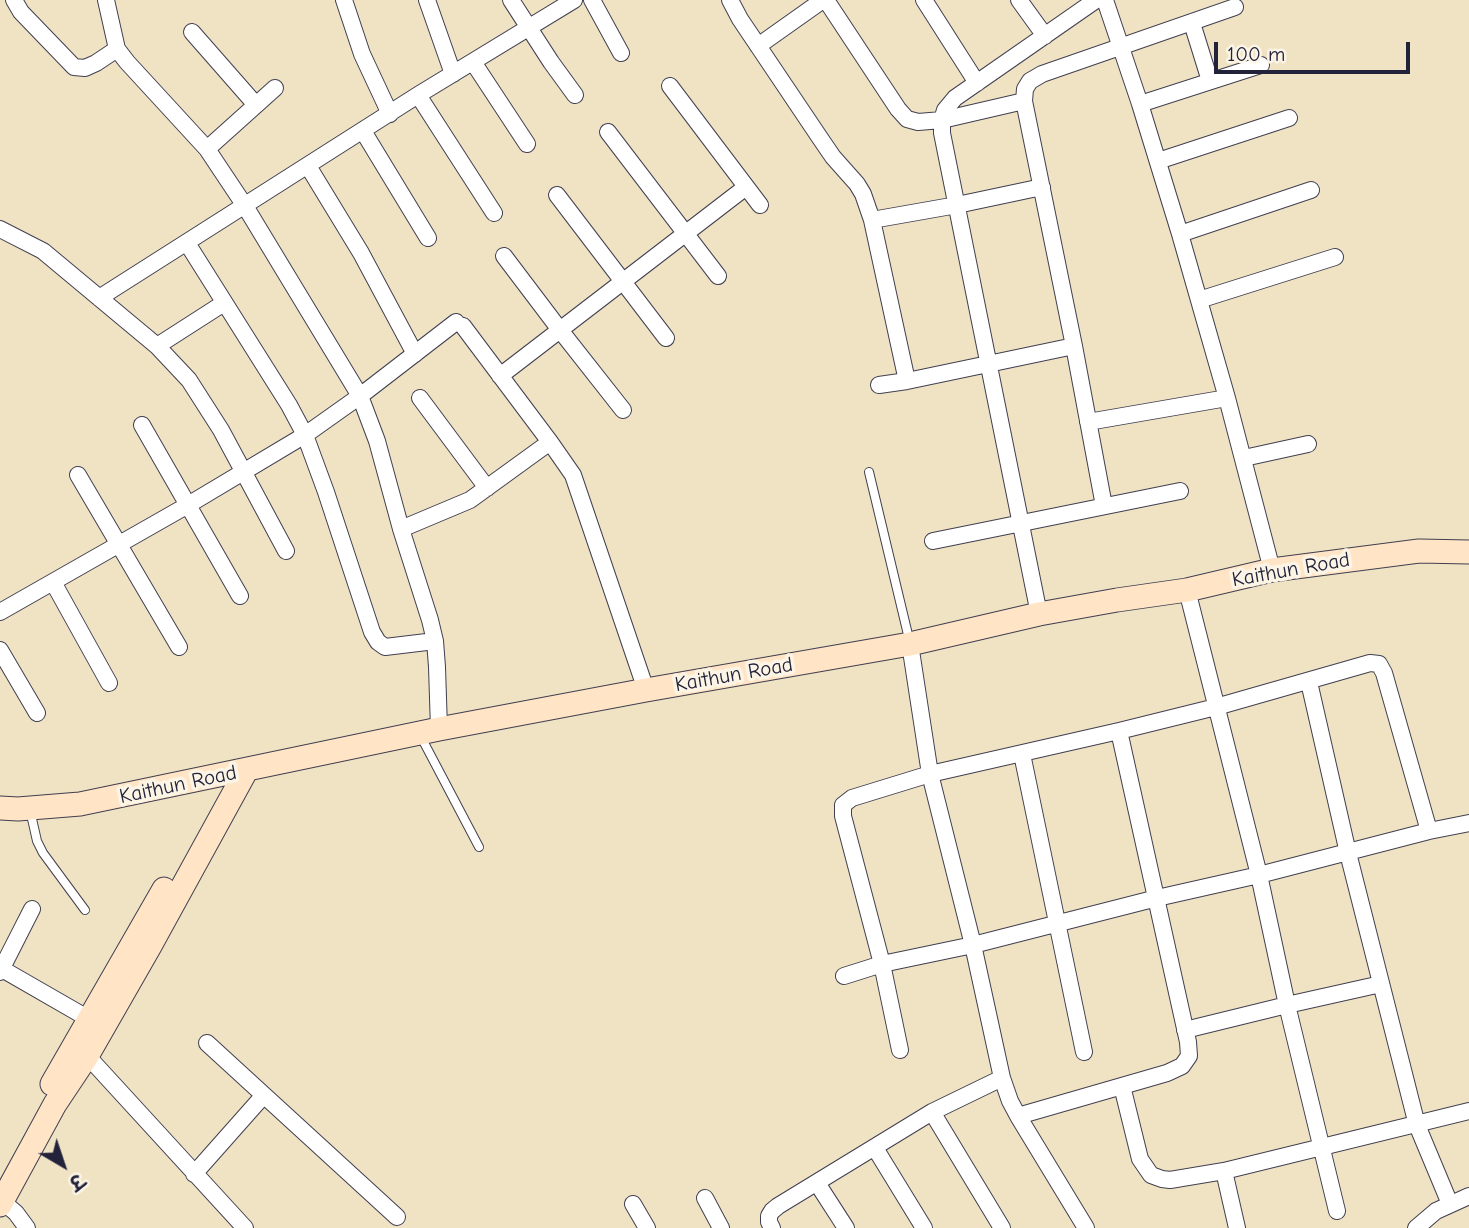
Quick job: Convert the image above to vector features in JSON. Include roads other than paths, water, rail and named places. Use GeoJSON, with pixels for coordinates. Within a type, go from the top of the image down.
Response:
{"type":"FeatureCollection","features":[{"type":"Feature","properties":{"kind":"street"},"geometry":{"type":"LineString","coordinates":[[14,0],[74,67],[85,68],[117,49]]}},
{"type":"Feature","properties":{"kind":"street"},"geometry":{"type":"LineString","coordinates":[[106,0],[117,49],[207,149],[246,206],[360,396],[377,441],[435,641],[429,731]]}},
{"type":"Feature","properties":{"kind":"street"},"geometry":{"type":"LineString","coordinates":[[344,0],[362,54],[390,114]]}},
{"type":"Feature","properties":{"kind":"street"},"geometry":{"type":"LineString","coordinates":[[427,0],[453,74]]}},
{"type":"Feature","properties":{"kind":"street"},"geometry":{"type":"LineString","coordinates":[[511,0],[575,95]]}},
{"type":"Feature","properties":{"kind":"street"},"geometry":{"type":"LineString","coordinates":[[99,298],[573,0]]}},
{"type":"Feature","properties":{"kind":"street"},"geometry":{"type":"LineString","coordinates":[[592,0],[621,53]]}},
{"type":"Feature","properties":{"kind":"street"},"geometry":{"type":"LineString","coordinates":[[730,0],[833,157],[863,194],[872,220],[907,381]]}},
{"type":"Feature","properties":{"kind":"street"},"geometry":{"type":"LineString","coordinates":[[758,46],[824,0],[907,119],[918,122],[942,120],[1024,101]]}},
{"type":"Feature","properties":{"kind":"street"},"geometry":{"type":"LineString","coordinates":[[924,0],[977,83]]}},
{"type":"Feature","properties":{"kind":"street"},"geometry":{"type":"LineString","coordinates":[[1019,0],[1045,36]]}},
{"type":"Feature","properties":{"kind":"street"},"geometry":{"type":"LineString","coordinates":[[1039,614],[942,133],[942,120],[945,110],[955,98],[1096,0]]}},
{"type":"Feature","properties":{"kind":"street"},"geometry":{"type":"LineString","coordinates":[[1104,0],[1140,104],[1180,234],[1244,458],[1272,570]]}},
{"type":"Feature","properties":{"kind":"street"},"geometry":{"type":"LineString","coordinates":[[1104,506],[1024,101],[1025,89],[1030,81],[1042,74],[1235,7]]}},
{"type":"Feature","properties":{"kind":"street"},"geometry":{"type":"LineString","coordinates":[[1192,23],[1210,81]]}},
{"type":"Feature","properties":{"kind":"street"},"geometry":{"type":"LineString","coordinates":[[192,32],[256,105]]}},
{"type":"Feature","properties":{"kind":"street"},"geometry":{"type":"LineString","coordinates":[[472,62],[527,144]]}},
{"type":"Feature","properties":{"kind":"street"},"geometry":{"type":"LineString","coordinates":[[1140,104],[1261,65]]}},
{"type":"Feature","properties":{"kind":"street"},"geometry":{"type":"LineString","coordinates":[[670,86],[760,205]]}},
{"type":"Feature","properties":{"kind":"street"},"geometry":{"type":"LineString","coordinates":[[207,149],[275,88]]}},
{"type":"Feature","properties":{"kind":"street"},"geometry":{"type":"LineString","coordinates":[[418,95],[494,213]]}},
{"type":"Feature","properties":{"kind":"street"},"geometry":{"type":"LineString","coordinates":[[1157,161],[1289,118]]}},
{"type":"Feature","properties":{"kind":"street"},"geometry":{"type":"LineString","coordinates":[[363,131],[428,238]]}},
{"type":"Feature","properties":{"kind":"street"},"geometry":{"type":"LineString","coordinates":[[608,132],[718,276]]}},
{"type":"Feature","properties":{"kind":"street"},"geometry":{"type":"LineString","coordinates":[[308,166],[361,253],[415,354]]}},
{"type":"Feature","properties":{"kind":"street"},"geometry":{"type":"LineString","coordinates":[[500,376],[746,187]]}},
{"type":"Feature","properties":{"kind":"street"},"geometry":{"type":"LineString","coordinates":[[872,220],[1042,187]]}},
{"type":"Feature","properties":{"kind":"street"},"geometry":{"type":"LineString","coordinates":[[1180,234],[1311,190]]}},
{"type":"Feature","properties":{"kind":"street"},"geometry":{"type":"LineString","coordinates":[[557,195],[666,338]]}},
{"type":"Feature","properties":{"kind":"street"},"geometry":{"type":"LineString","coordinates":[[0,229],[43,251],[157,346],[189,380],[245,471],[286,551]]}},
{"type":"Feature","properties":{"kind":"street"},"geometry":{"type":"LineString","coordinates":[[187,243],[305,435],[372,632],[378,642],[385,647],[435,641]]}},
{"type":"Feature","properties":{"kind":"street"},"geometry":{"type":"LineString","coordinates":[[504,256],[623,410]]}},
{"type":"Feature","properties":{"kind":"street"},"geometry":{"type":"LineString","coordinates":[[1199,300],[1335,257]]}},
{"type":"Feature","properties":{"kind":"street"},"geometry":{"type":"LineString","coordinates":[[157,346],[225,303]]}},
{"type":"Feature","properties":{"kind":"street"},"geometry":{"type":"LineString","coordinates":[[0,612],[305,435],[459,324],[573,475],[646,690]]}},
{"type":"Feature","properties":{"kind":"street"},"geometry":{"type":"LineString","coordinates":[[879,385],[1074,346]]}},
{"type":"Feature","properties":{"kind":"street"},"geometry":{"type":"LineString","coordinates":[[420,398],[487,488]]}},
{"type":"Feature","properties":{"kind":"street"},"geometry":{"type":"LineString","coordinates":[[1088,422],[1227,398]]}},
{"type":"Feature","properties":{"kind":"street"},"geometry":{"type":"LineString","coordinates":[[142,425],[240,596]]}},
{"type":"Feature","properties":{"kind":"street"},"geometry":{"type":"LineString","coordinates":[[401,529],[470,500],[550,442]]}},
{"type":"Feature","properties":{"kind":"street"},"geometry":{"type":"LineString","coordinates":[[1244,458],[1308,444]]}},
{"type":"Feature","properties":{"kind":"street"},"geometry":{"type":"LineString","coordinates":[[78,475],[179,647]]}},
{"type":"Feature","properties":{"kind":"street"},"geometry":{"type":"LineString","coordinates":[[933,541],[1180,492]]}},
{"type":"Feature","properties":{"kind":"street","name":"Kaithun Road"},"geometry":{"type":"LineString","coordinates":[[0,808],[80,804],[429,731],[910,644],[1039,614],[1187,590],[1272,570],[1419,551],[1469,552]]}},
{"type":"Feature","properties":{"kind":"street"},"geometry":{"type":"LineString","coordinates":[[53,582],[109,683]]}},
{"type":"Feature","properties":{"kind":"street"},"geometry":{"type":"LineString","coordinates":[[1187,590],[1259,875],[1287,1005],[1337,1211]]}},
{"type":"Feature","properties":{"kind":"street"},"geometry":{"type":"LineString","coordinates":[[910,644],[930,774],[973,945],[1002,1078],[1010,1101],[1078,1225]]}},
{"type":"Feature","properties":{"kind":"street"},"geometry":{"type":"LineString","coordinates":[[0,650],[37,713]]}},
{"type":"Feature","properties":{"kind":"street"},"geometry":{"type":"LineString","coordinates":[[900,1050],[882,964],[843,816],[844,805],[852,798],[930,774],[1216,707],[1370,663],[1379,664],[1384,673],[1429,831]]}},
{"type":"Feature","properties":{"kind":"street"},"geometry":{"type":"LineString","coordinates":[[1309,681],[1348,853],[1417,1125],[1450,1204]]}},
{"type":"Feature","properties":{"kind":"street"},"geometry":{"type":"LineString","coordinates":[[1018,1116],[1167,1073],[1182,1066],[1190,1051],[1119,731]]}},
{"type":"Feature","properties":{"kind":"street"},"geometry":{"type":"LineString","coordinates":[[1022,754],[1084,1052]]}},
{"type":"Feature","properties":{"kind":"street"},"geometry":{"type":"LineString","coordinates":[[27,1228],[16,1213],[1,1203],[55,1104],[81,1049],[89,1019],[237,773]]}},
{"type":"Feature","properties":{"kind":"street"},"geometry":{"type":"LineString","coordinates":[[0,1175],[157,934],[237,773]]}},
{"type":"Feature","properties":{"kind":"street"},"geometry":{"type":"LineString","coordinates":[[844,976],[882,964],[973,945],[1469,823]]}},
{"type":"Feature","properties":{"kind":"street"},"geometry":{"type":"LineString","coordinates":[[32,909],[1,971],[89,1019]]}},
{"type":"Feature","properties":{"kind":"street"},"geometry":{"type":"LineString","coordinates":[[1185,1030],[1381,984]]}},
{"type":"Feature","properties":{"kind":"street"},"geometry":{"type":"LineString","coordinates":[[207,1043],[397,1217]]}},
{"type":"Feature","properties":{"kind":"street"},"geometry":{"type":"LineString","coordinates":[[81,1049],[245,1228]]}},
{"type":"Feature","properties":{"kind":"street"},"geometry":{"type":"LineString","coordinates":[[772,1228],[769,1222],[772,1211],[932,1112],[1002,1078]]}},
{"type":"Feature","properties":{"kind":"street"},"geometry":{"type":"LineString","coordinates":[[1122,1086],[1143,1166],[1151,1175],[1170,1180],[1224,1171],[1469,1111]]}},
{"type":"Feature","properties":{"kind":"street"},"geometry":{"type":"LineString","coordinates":[[194,1174],[264,1095]]}},
{"type":"Feature","properties":{"kind":"street"},"geometry":{"type":"LineString","coordinates":[[932,1112],[1002,1228]]}},
{"type":"Feature","properties":{"kind":"street"},"geometry":{"type":"LineString","coordinates":[[875,1148],[924,1228]]}},
{"type":"Feature","properties":{"kind":"street"},"geometry":{"type":"LineString","coordinates":[[1224,1171],[1237,1228]]}},
{"type":"Feature","properties":{"kind":"street"},"geometry":{"type":"LineString","coordinates":[[817,1183],[846,1228]]}},
{"type":"Feature","properties":{"kind":"street"},"geometry":{"type":"LineString","coordinates":[[1416,1228],[1436,1211],[1469,1196]]}},
{"type":"Feature","properties":{"kind":"street"},"geometry":{"type":"LineString","coordinates":[[705,1198],[721,1228]]}},
{"type":"Feature","properties":{"kind":"street"},"geometry":{"type":"LineString","coordinates":[[633,1204],[647,1228]]}},
{"type":"Feature","properties":{"kind":"lane"},"geometry":{"type":"LineString","coordinates":[[869,472],[910,644]]}},
{"type":"Feature","properties":{"kind":"lane"},"geometry":{"type":"LineString","coordinates":[[429,731],[479,847]]}},
{"type":"Feature","properties":{"kind":"lane"},"geometry":{"type":"LineString","coordinates":[[29,808],[37,841],[43,853],[85,910]]}}]}
